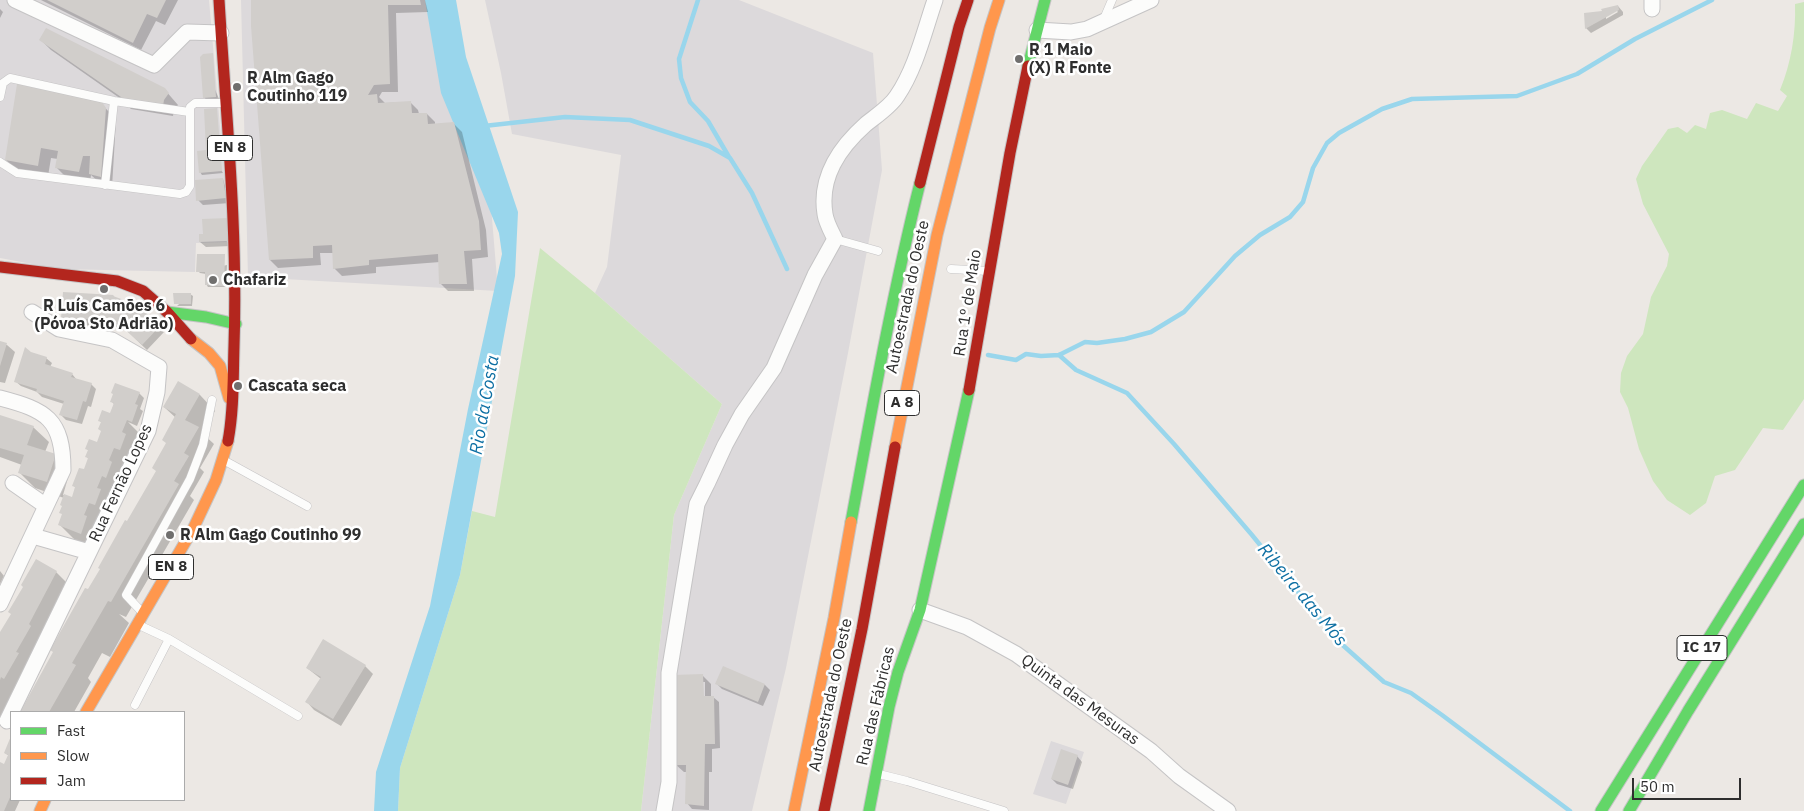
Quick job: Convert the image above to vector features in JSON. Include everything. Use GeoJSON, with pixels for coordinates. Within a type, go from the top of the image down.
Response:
{"type":"FeatureCollection","features":[{"type":"Feature","properties":{"kind":"main road","name":"EN 8"},"geometry":{"type":"LineString","coordinates":[[87,711],[186,543],[203,509],[223,460],[232,413],[236,324],[235,223],[219,0]]}},
{"type":"Feature","properties":{"kind":"main road","name":"Autoestrada do Oeste"},"geometry":{"type":"LineString","coordinates":[[794,811],[834,618],[878,374],[908,232],[968,0]]}},
{"type":"Feature","properties":{"kind":"main road","name":"Autoestrada do Oeste"},"geometry":{"type":"LineString","coordinates":[[824,811],[862,629],[907,380],[937,235],[999,0]]}},
{"type":"Feature","properties":{"kind":"main road","name":"Rua 1º de Maio"},"geometry":{"type":"LineString","coordinates":[[920,610],[973,372],[1012,144],[1045,0]]}},
{"type":"Feature","properties":{"kind":"main road"},"geometry":{"type":"LineString","coordinates":[[0,267],[117,281],[144,291],[167,312],[189,337],[209,353],[220,366],[232,413]]}},
{"type":"Feature","properties":{"kind":"main road"},"geometry":{"type":"LineString","coordinates":[[206,316],[236,296]]}},
{"type":"Feature","properties":{"kind":"main road"},"geometry":{"type":"LineString","coordinates":[[167,312],[206,316],[236,324]]}},
{"type":"Feature","properties":{"kind":"main road"},"geometry":{"type":"LineString","coordinates":[[219,332],[236,324]]}},
{"type":"Feature","properties":{"kind":"main road"},"geometry":{"type":"LineString","coordinates":[[189,337],[203,336]]}},
{"type":"Feature","properties":{"kind":"main road","name":"IC 17"},"geometry":{"type":"LineString","coordinates":[[1601,811],[1804,485]]}},
{"type":"Feature","properties":{"kind":"main road","name":"IC 17"},"geometry":{"type":"LineString","coordinates":[[1629,811],[1804,524]]}},
{"type":"Feature","properties":{"kind":"main road","name":"Rua das Fábricas"},"geometry":{"type":"LineString","coordinates":[[869,811],[889,707],[898,672],[920,610]]}},
{"type":"Feature","properties":{"kind":"street"},"geometry":{"type":"LineString","coordinates":[[15,0],[154,65],[187,32],[221,33]]}},
{"type":"Feature","properties":{"kind":"street"},"geometry":{"type":"LineString","coordinates":[[664,811],[669,782],[669,673],[697,504],[708,484],[725,444],[742,414],[778,360],[815,275],[835,239],[825,216],[824,192],[830,168],[842,149],[862,127],[896,98],[912,69],[935,0]]}},
{"type":"Feature","properties":{"kind":"street"},"geometry":{"type":"LineString","coordinates":[[1037,30],[1072,32],[1086,29],[1151,0]]}},
{"type":"Feature","properties":{"kind":"street","name":"Rua Fernão Lopes"},"geometry":{"type":"LineString","coordinates":[[12,711],[148,431],[157,392],[159,367],[112,340],[59,329],[32,312]]}},
{"type":"Feature","properties":{"kind":"street"},"geometry":{"type":"LineString","coordinates":[[0,398],[28,406],[42,414],[54,424],[63,450],[63,470],[0,604]]}},
{"type":"Feature","properties":{"kind":"street"},"geometry":{"type":"LineString","coordinates":[[13,483],[46,506]]}},
{"type":"Feature","properties":{"kind":"street"},"geometry":{"type":"LineString","coordinates":[[33,536],[89,552]]}},
{"type":"Feature","properties":{"kind":"street","name":"Quinta das Mesuras"},"geometry":{"type":"LineString","coordinates":[[920,610],[967,627],[1016,654],[1151,751],[1179,776],[1228,811]]}},
{"type":"Feature","properties":{"kind":"street","name":"Rua Fernão Lopes"},"geometry":{"type":"LineString","coordinates":[[7,721],[10,715]]}},
{"type":"Feature","properties":{"kind":"lane"},"geometry":{"type":"LineString","coordinates":[[1103,23],[1112,0]]}},
{"type":"Feature","properties":{"kind":"lane"},"geometry":{"type":"LineString","coordinates":[[0,76],[114,101],[189,112]]}},
{"type":"Feature","properties":{"kind":"lane"},"geometry":{"type":"LineString","coordinates":[[0,97],[3,83],[10,78]]}},
{"type":"Feature","properties":{"kind":"lane"},"geometry":{"type":"LineString","coordinates":[[106,185],[114,101]]}},
{"type":"Feature","properties":{"kind":"lane"},"geometry":{"type":"LineString","coordinates":[[0,162],[17,173],[180,194],[186,192],[190,186],[190,107],[195,103],[226,102]]}},
{"type":"Feature","properties":{"kind":"lane"},"geometry":{"type":"LineString","coordinates":[[835,239],[878,251]]}},
{"type":"Feature","properties":{"kind":"lane"},"geometry":{"type":"LineString","coordinates":[[951,270],[989,271]]}},
{"type":"Feature","properties":{"kind":"lane"},"geometry":{"type":"LineString","coordinates":[[144,614],[126,595],[190,479],[202,445],[212,400]]}},
{"type":"Feature","properties":{"kind":"lane"},"geometry":{"type":"LineString","coordinates":[[223,460],[307,506]]}},
{"type":"Feature","properties":{"kind":"lane"},"geometry":{"type":"LineString","coordinates":[[137,624],[169,639],[298,716]]}},
{"type":"Feature","properties":{"kind":"lane"},"geometry":{"type":"LineString","coordinates":[[135,706],[169,639]]}},
{"type":"Feature","properties":{"kind":"lane"},"geometry":{"type":"LineString","coordinates":[[877,774],[907,781],[1004,811]]}},
{"type":"Feature","properties":{"kind":"shaded area"},"geometry":{"type":"Polygon","coordinates":[[[0,0],[209,0],[230,242],[196,243],[195,272],[59,269],[0,258],[0,0]]]}},
{"type":"Feature","properties":{"kind":"shaded area"},"geometry":{"type":"Polygon","coordinates":[[[241,0],[433,0],[489,182],[498,291],[248,277],[241,0]]]}},
{"type":"Feature","properties":{"kind":"shaded area"},"geometry":{"type":"Polygon","coordinates":[[[485,0],[739,0],[873,53],[882,170],[786,668],[752,811],[641,811],[674,515],[722,404],[595,293],[607,267],[621,155],[512,134],[485,0]]]}},
{"type":"Feature","properties":{"kind":"shaded area"},"geometry":{"type":"Polygon","coordinates":[[[1051,741],[1084,752],[1066,804],[1033,794],[1051,741]]]}},
{"type":"Feature","properties":{"kind":"green space"},"geometry":{"type":"Polygon","coordinates":[[[1804,2],[1804,399],[1783,430],[1763,428],[1735,470],[1715,476],[1706,503],[1690,515],[1667,500],[1653,481],[1639,449],[1628,408],[1620,392],[1621,373],[1627,356],[1643,334],[1651,297],[1667,266],[1669,254],[1643,204],[1636,179],[1642,166],[1668,129],[1678,127],[1687,133],[1695,125],[1706,129],[1710,113],[1722,110],[1747,119],[1756,103],[1778,111],[1787,96],[1780,90],[1792,48],[1795,4],[1804,2]]]}},
{"type":"Feature","properties":{"kind":"green space"},"geometry":{"type":"Polygon","coordinates":[[[540,248],[595,293],[722,404],[674,515],[641,811],[398,811],[400,768],[460,575],[472,511],[495,517],[540,248]]]}},
{"type":"Feature","properties":{"kind":"water","name":"Rio da Costa"},"geometry":{"type":"Polygon","coordinates":[[[425,0],[456,0],[466,57],[518,212],[515,276],[460,575],[400,768],[398,811],[374,811],[376,772],[430,606],[468,409],[502,254],[499,233],[441,93],[425,0]]]}},
{"type":"Feature","properties":{"kind":"building"},"geometry":{"type":"Polygon","coordinates":[[[47,0],[166,0],[157,18],[147,14],[133,43],[47,0]]]}},
{"type":"Feature","properties":{"kind":"building"},"geometry":{"type":"Polygon","coordinates":[[[251,0],[420,0],[421,5],[388,5],[390,84],[374,85],[368,95],[377,94],[378,103],[411,101],[412,113],[427,113],[428,124],[454,122],[479,221],[481,250],[464,251],[467,284],[439,284],[438,254],[369,260],[369,265],[333,269],[332,245],[313,246],[313,258],[269,260],[251,26],[251,0]]]}},
{"type":"Feature","properties":{"kind":"building"},"geometry":{"type":"Polygon","coordinates":[[[1618,5],[1619,10],[1585,29],[1584,13],[1602,11],[1601,9],[1618,5]]]}},
{"type":"Feature","properties":{"kind":"building"},"geometry":{"type":"Polygon","coordinates":[[[46,28],[165,88],[169,93],[164,100],[163,106],[119,99],[121,97],[39,40],[46,28]]]}},
{"type":"Feature","properties":{"kind":"building"},"geometry":{"type":"Polygon","coordinates":[[[213,53],[216,97],[203,98],[200,57],[203,54],[213,53]]]}},
{"type":"Feature","properties":{"kind":"building"},"geometry":{"type":"Polygon","coordinates":[[[17,84],[102,102],[106,108],[101,177],[89,174],[90,156],[83,156],[79,172],[55,168],[58,151],[41,148],[38,166],[5,160],[17,84]]]}},
{"type":"Feature","properties":{"kind":"building"},"geometry":{"type":"Polygon","coordinates":[[[217,108],[222,171],[199,173],[197,151],[206,150],[204,109],[217,108]]]}},
{"type":"Feature","properties":{"kind":"building"},"geometry":{"type":"Polygon","coordinates":[[[223,178],[226,198],[196,201],[195,180],[223,178]]]}},
{"type":"Feature","properties":{"kind":"building"},"geometry":{"type":"Polygon","coordinates":[[[228,218],[228,241],[199,242],[199,234],[203,234],[202,219],[228,218]]]}},
{"type":"Feature","properties":{"kind":"building"},"geometry":{"type":"Polygon","coordinates":[[[197,254],[225,254],[224,286],[205,285],[205,272],[196,272],[197,254]]]}},
{"type":"Feature","properties":{"kind":"building"},"geometry":{"type":"Polygon","coordinates":[[[63,292],[114,295],[132,303],[134,301],[160,326],[142,345],[118,323],[61,318],[63,292]]]}},
{"type":"Feature","properties":{"kind":"building"},"geometry":{"type":"Polygon","coordinates":[[[173,293],[191,293],[191,304],[174,304],[173,293]]]}},
{"type":"Feature","properties":{"kind":"building"},"geometry":{"type":"Polygon","coordinates":[[[0,341],[7,343],[0,366],[0,341]]]}},
{"type":"Feature","properties":{"kind":"building"},"geometry":{"type":"Polygon","coordinates":[[[25,347],[31,352],[47,357],[45,364],[73,373],[71,377],[92,383],[86,402],[83,401],[77,420],[59,415],[64,401],[36,392],[37,389],[14,382],[25,347]]]}},
{"type":"Feature","properties":{"kind":"building"},"geometry":{"type":"Polygon","coordinates":[[[178,381],[200,394],[185,420],[199,427],[184,453],[189,456],[174,481],[179,484],[111,602],[108,601],[72,663],[76,665],[50,711],[21,711],[53,652],[50,650],[85,588],[88,589],[100,569],[98,568],[125,520],[127,521],[156,471],[152,468],[166,443],[162,440],[176,414],[163,407],[178,381]]]}},
{"type":"Feature","properties":{"kind":"building"},"geometry":{"type":"Polygon","coordinates":[[[115,383],[140,392],[135,404],[138,405],[132,422],[127,420],[122,432],[126,434],[120,450],[114,448],[109,460],[112,462],[106,478],[102,476],[97,488],[101,489],[95,505],[89,503],[84,515],[87,516],[81,534],[58,525],[62,514],[59,513],[62,506],[60,505],[64,494],[72,497],[75,487],[72,486],[79,468],[84,469],[88,458],[85,457],[88,450],[85,449],[89,439],[97,442],[101,431],[98,429],[101,422],[98,421],[102,410],[110,413],[114,403],[110,402],[113,394],[111,393],[115,383]]]}},
{"type":"Feature","properties":{"kind":"building"},"geometry":{"type":"Polygon","coordinates":[[[0,415],[34,426],[27,445],[56,454],[47,482],[18,473],[24,455],[0,448],[0,415]]]}},
{"type":"Feature","properties":{"kind":"building"},"geometry":{"type":"Polygon","coordinates":[[[36,559],[57,571],[29,624],[31,626],[16,652],[19,653],[4,679],[1,677],[0,680],[0,632],[11,614],[8,612],[23,587],[21,585],[36,559]]]}},
{"type":"Feature","properties":{"kind":"building"},"geometry":{"type":"Polygon","coordinates":[[[323,639],[366,665],[333,719],[305,702],[321,677],[306,668],[323,639]]]}},
{"type":"Feature","properties":{"kind":"building"},"geometry":{"type":"Polygon","coordinates":[[[723,666],[765,684],[758,702],[715,684],[723,666]]]}},
{"type":"Feature","properties":{"kind":"building"},"geometry":{"type":"Polygon","coordinates":[[[703,674],[704,696],[714,696],[715,744],[705,744],[704,806],[685,804],[686,765],[675,765],[673,675],[703,674]]]}},
{"type":"Feature","properties":{"kind":"building"},"geometry":{"type":"Polygon","coordinates":[[[10,738],[10,797],[4,811],[0,811],[0,762],[4,764],[8,755],[4,753],[10,738]]]}},
{"type":"Feature","properties":{"kind":"building"},"geometry":{"type":"Polygon","coordinates":[[[1061,749],[1078,755],[1068,785],[1051,779],[1061,749]]]}},
{"type":"Feature","properties":{"kind":"waterway"},"geometry":{"type":"LineString","coordinates":[[698,0],[679,59],[681,78],[690,102],[708,121],[729,157]]}},
{"type":"Feature","properties":{"kind":"waterway"},"geometry":{"type":"LineString","coordinates":[[988,355],[1016,360],[1026,354],[1041,356],[1059,355],[1085,342],[1097,343],[1125,339],[1151,332],[1184,312],[1235,256],[1260,235],[1290,217],[1303,202],[1313,168],[1327,143],[1339,133],[1382,109],[1412,99],[1517,96],[1577,74],[1635,39],[1712,0]]}},
{"type":"Feature","properties":{"kind":"waterway"},"geometry":{"type":"LineString","coordinates":[[484,126],[565,117],[630,120],[709,146],[730,158],[752,193],[787,269]]}},
{"type":"Feature","properties":{"kind":"waterway","name":"Ribeira das Mós"},"geometry":{"type":"LineString","coordinates":[[1059,355],[1076,370],[1127,393],[1174,444],[1252,535],[1337,640],[1384,682],[1411,693],[1570,811]]}},
{"type":"Feature","properties":{"kind":"traffic: fast"},"geometry":{"type":"LineString","coordinates":[[1028,66],[1045,0]]}},
{"type":"Feature","properties":{"kind":"traffic: fast"},"geometry":{"type":"LineString","coordinates":[[851,522],[891,309],[920,183]]}},
{"type":"Feature","properties":{"kind":"traffic: fast"},"geometry":{"type":"LineString","coordinates":[[167,312],[206,317],[236,324]]}},
{"type":"Feature","properties":{"kind":"traffic: fast"},"geometry":{"type":"LineString","coordinates":[[869,811],[889,707],[898,672],[920,610],[969,390]]}},
{"type":"Feature","properties":{"kind":"traffic: fast"},"geometry":{"type":"LineString","coordinates":[[1601,811],[1804,485]]}},
{"type":"Feature","properties":{"kind":"traffic: fast"},"geometry":{"type":"LineString","coordinates":[[1629,811],[1688,711],[1804,524]]}},
{"type":"Feature","properties":{"kind":"traffic: slow"},"geometry":{"type":"LineString","coordinates":[[895,447],[937,235],[990,28],[999,0]]}},
{"type":"Feature","properties":{"kind":"traffic: slow"},"geometry":{"type":"LineString","coordinates":[[191,339],[209,353],[220,366],[229,398]]}},
{"type":"Feature","properties":{"kind":"traffic: slow"},"geometry":{"type":"LineString","coordinates":[[87,711],[194,527],[216,480],[228,441]]}},
{"type":"Feature","properties":{"kind":"traffic: slow"},"geometry":{"type":"LineString","coordinates":[[794,811],[834,618],[851,522]]}},
{"type":"Feature","properties":{"kind":"traffic: slow"},"geometry":{"type":"LineString","coordinates":[[40,811],[45,801]]}},
{"type":"Feature","properties":{"kind":"traffic: jam"},"geometry":{"type":"LineString","coordinates":[[219,0],[231,173],[235,303],[233,394],[228,441]]}},
{"type":"Feature","properties":{"kind":"traffic: jam"},"geometry":{"type":"LineString","coordinates":[[920,183],[959,27],[968,0]]}},
{"type":"Feature","properties":{"kind":"traffic: jam"},"geometry":{"type":"LineString","coordinates":[[969,390],[1010,153],[1028,66]]}},
{"type":"Feature","properties":{"kind":"traffic: jam"},"geometry":{"type":"LineString","coordinates":[[0,267],[117,281],[143,291],[167,312],[191,339]]}},
{"type":"Feature","properties":{"kind":"traffic: jam"},"geometry":{"type":"LineString","coordinates":[[824,811],[862,629],[895,447]]}},
{"type":"Feature","properties":{"kind":"place","name":"R 1 Maio (X) R Fonte"},"geometry":{"type":"Point","coordinates":[1019,59]}},
{"type":"Feature","properties":{"kind":"place","name":"R Alm Gago Coutinho 119"},"geometry":{"type":"Point","coordinates":[237,87]}},
{"type":"Feature","properties":{"kind":"place","name":"Chafariz"},"geometry":{"type":"Point","coordinates":[213,280]}},
{"type":"Feature","properties":{"kind":"place","name":"R Luís Camões 6 (Póvoa Sto Adrião)"},"geometry":{"type":"Point","coordinates":[104,289]}},
{"type":"Feature","properties":{"kind":"place","name":"Cascata seca"},"geometry":{"type":"Point","coordinates":[238,386]}},
{"type":"Feature","properties":{"kind":"place","name":"R Alm Gago Coutinho 99"},"geometry":{"type":"Point","coordinates":[170,535]}}]}
